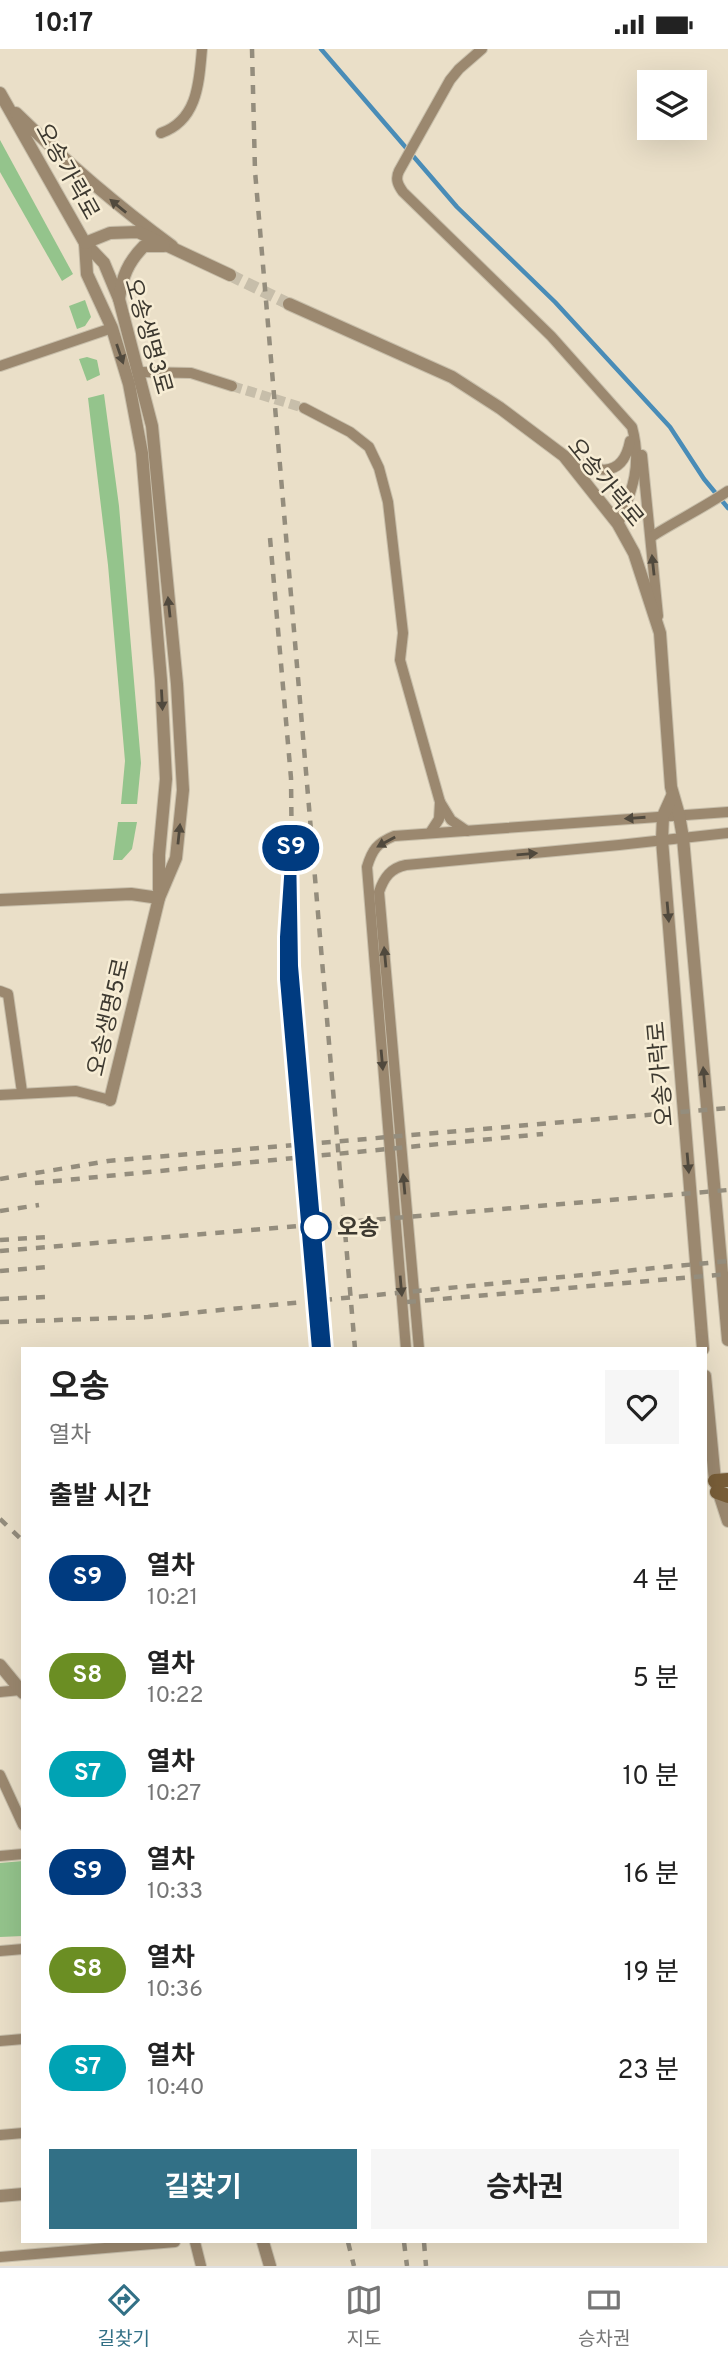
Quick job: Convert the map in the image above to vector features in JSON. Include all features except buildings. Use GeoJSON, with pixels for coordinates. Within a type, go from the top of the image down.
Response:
{"type":"FeatureCollection","features":[{"type":"Feature","properties":{"kind":"street"},"geometry":{"type":"LineString","coordinates":[[161,133],[185,117],[194,104],[202,49]]}},
{"type":"Feature","properties":{"kind":"street"},"geometry":{"type":"LineString","coordinates":[[482,49],[450,80],[396,176],[398,185],[403,193],[551,337],[632,427],[641,447],[644,463],[660,633]]}},
{"type":"Feature","properties":{"kind":"street"},"geometry":{"type":"LineString","coordinates":[[2,97],[73,167],[121,209],[172,246]]}},
{"type":"Feature","properties":{"kind":"street","name":"오송가락로"},"geometry":{"type":"LineString","coordinates":[[2,97],[85,243],[110,233],[138,232],[230,275]]}},
{"type":"Feature","properties":{"kind":"street","name":"오송생명3로"},"geometry":{"type":"LineString","coordinates":[[85,243],[104,263],[119,299],[152,426],[177,684],[183,790],[176,858],[159,898]]}},
{"type":"Feature","properties":{"kind":"street","name":"오송생명3로"},"geometry":{"type":"LineString","coordinates":[[85,243],[87,274],[113,328],[129,384],[142,453],[161,681],[166,779],[159,855],[159,898]]}},
{"type":"Feature","properties":{"kind":"street"},"geometry":{"type":"LineString","coordinates":[[119,299],[123,277],[132,258],[144,246],[172,246]]}},
{"type":"Feature","properties":{"kind":"street","name":"오송가락로"},"geometry":{"type":"LineString","coordinates":[[289,304],[452,377],[500,408],[564,456],[618,524],[634,553],[660,633],[672,796],[683,838],[728,1340]]}},
{"type":"Feature","properties":{"kind":"street"},"geometry":{"type":"LineString","coordinates":[[0,366],[113,328]]}},
{"type":"Feature","properties":{"kind":"street"},"geometry":{"type":"LineString","coordinates":[[140,372],[191,373],[232,386]]}},
{"type":"Feature","properties":{"kind":"street"},"geometry":{"type":"LineString","coordinates":[[304,408],[350,432],[369,447],[379,468],[388,502],[401,619],[400,660],[440,802],[451,820],[467,831]]}},
{"type":"Feature","properties":{"kind":"street"},"geometry":{"type":"LineString","coordinates":[[564,456],[591,469],[606,471],[619,464],[628,453],[632,427]]}},
{"type":"Feature","properties":{"kind":"street"},"geometry":{"type":"LineString","coordinates":[[618,524],[636,479],[635,437],[632,427]]}},
{"type":"Feature","properties":{"kind":"street"},"geometry":{"type":"LineString","coordinates":[[650,537],[712,503],[727,491]]}},
{"type":"Feature","properties":{"kind":"street","name":"오송가락로"},"geometry":{"type":"LineString","coordinates":[[672,796],[663,816],[662,840],[703,1347]]}},
{"type":"Feature","properties":{"kind":"street"},"geometry":{"type":"LineString","coordinates":[[430,834],[439,819],[440,802]]}},
{"type":"Feature","properties":{"kind":"street"},"geometry":{"type":"LineString","coordinates":[[406,1347],[367,867],[372,851],[381,842],[394,836],[728,812]]}},
{"type":"Feature","properties":{"kind":"street"},"geometry":{"type":"LineString","coordinates":[[419,1347],[379,892],[382,884],[391,870],[406,865],[728,833]]}},
{"type":"Feature","properties":{"kind":"street"},"geometry":{"type":"LineString","coordinates":[[0,900],[131,894],[159,898]]}},
{"type":"Feature","properties":{"kind":"street","name":"오송생명5로"},"geometry":{"type":"LineString","coordinates":[[0,1095],[76,1091],[110,1100],[159,898]]}},
{"type":"Feature","properties":{"kind":"street"},"geometry":{"type":"LineString","coordinates":[[0,991],[8,994],[22,1092]]}},
{"type":"Feature","properties":{"kind":"street"},"geometry":{"type":"LineString","coordinates":[[707,1396],[716,1487],[728,1521]]}},
{"type":"Feature","properties":{"kind":"street"},"geometry":{"type":"LineString","coordinates":[[0,1665],[21,1691]]}},
{"type":"Feature","properties":{"kind":"street"},"geometry":{"type":"LineString","coordinates":[[0,1692],[21,1692]]}},
{"type":"Feature","properties":{"kind":"street"},"geometry":{"type":"LineString","coordinates":[[0,1775],[21,1821]]}},
{"type":"Feature","properties":{"kind":"street"},"geometry":{"type":"LineString","coordinates":[[0,1856],[21,1854]]}},
{"type":"Feature","properties":{"kind":"street"},"geometry":{"type":"LineString","coordinates":[[0,1951],[21,1949]]}},
{"type":"Feature","properties":{"kind":"street"},"geometry":{"type":"LineString","coordinates":[[0,2041],[21,2039]]}},
{"type":"Feature","properties":{"kind":"street"},"geometry":{"type":"LineString","coordinates":[[0,2135],[21,2133]]}},
{"type":"Feature","properties":{"kind":"street"},"geometry":{"type":"LineString","coordinates":[[0,2196],[21,2194]]}},
{"type":"Feature","properties":{"kind":"street"},"geometry":{"type":"LineString","coordinates":[[0,2257],[163,2243]]}},
{"type":"Feature","properties":{"kind":"street"},"geometry":{"type":"LineString","coordinates":[[195,2243],[201,2266]]}},
{"type":"Feature","properties":{"kind":"street"},"geometry":{"type":"LineString","coordinates":[[262,2243],[270,2266]]}},
{"type":"Feature","properties":{"kind":"green space"},"geometry":{"type":"Polygon","coordinates":[[[0,140],[73,274],[62,281],[0,172],[0,140]]]}},
{"type":"Feature","properties":{"kind":"green space"},"geometry":{"type":"Polygon","coordinates":[[[85,300],[91,317],[85,326],[77,329],[69,306],[85,300]]]}},
{"type":"Feature","properties":{"kind":"green space"},"geometry":{"type":"Polygon","coordinates":[[[87,357],[97,360],[100,375],[87,381],[79,359],[87,357]]]}},
{"type":"Feature","properties":{"kind":"green space"},"geometry":{"type":"Polygon","coordinates":[[[104,394],[119,506],[141,763],[137,804],[121,804],[125,761],[108,565],[88,398],[104,394]]]}},
{"type":"Feature","properties":{"kind":"green space"},"geometry":{"type":"Polygon","coordinates":[[[118,822],[137,822],[132,849],[122,860],[113,860],[118,822]]]}},
{"type":"Feature","properties":{"kind":"green space"},"geometry":{"type":"Polygon","coordinates":[[[21,1861],[21,1936],[0,1937],[0,1863],[21,1861]]]}},
{"type":"Feature","properties":{"kind":"waterway"},"geometry":{"type":"LineString","coordinates":[[321,49],[457,207],[555,302],[670,427],[704,479],[728,508]]}},
{"type":"Feature","properties":{"kind":"tunnel"},"geometry":{"type":"LineString","coordinates":[[230,275],[289,304]]}},
{"type":"Feature","properties":{"kind":"tunnel"},"geometry":{"type":"LineString","coordinates":[[232,386],[304,408]]}},
{"type":"Feature","properties":{"kind":"railway"},"geometry":{"type":"LineString","coordinates":[[252,49],[255,171],[355,1347]]}},
{"type":"Feature","properties":{"kind":"railway"},"geometry":{"type":"LineString","coordinates":[[270,538],[291,778],[293,966],[326,1347]]}},
{"type":"Feature","properties":{"kind":"railway"},"geometry":{"type":"LineString","coordinates":[[0,1179],[108,1161],[728,1108]]}},
{"type":"Feature","properties":{"kind":"railway"},"geometry":{"type":"LineString","coordinates":[[35,1183],[543,1134]]}},
{"type":"Feature","properties":{"kind":"railway"},"geometry":{"type":"LineString","coordinates":[[0,1251],[728,1190]]}},
{"type":"Feature","properties":{"kind":"railway"},"geometry":{"type":"LineString","coordinates":[[0,1211],[39,1205]]}},
{"type":"Feature","properties":{"kind":"railway"},"geometry":{"type":"LineString","coordinates":[[0,1240],[47,1237]]}},
{"type":"Feature","properties":{"kind":"railway"},"geometry":{"type":"LineString","coordinates":[[0,1322],[148,1317],[728,1261]]}},
{"type":"Feature","properties":{"kind":"railway"},"geometry":{"type":"LineString","coordinates":[[0,1271],[49,1267]]}},
{"type":"Feature","properties":{"kind":"railway"},"geometry":{"type":"LineString","coordinates":[[407,1302],[728,1274]]}},
{"type":"Feature","properties":{"kind":"railway"},"geometry":{"type":"LineString","coordinates":[[0,1299],[46,1297]]}},
{"type":"Feature","properties":{"kind":"railway"},"geometry":{"type":"LineString","coordinates":[[0,1519],[21,1539]]}},
{"type":"Feature","properties":{"kind":"railway"},"geometry":{"type":"LineString","coordinates":[[348,2243],[354,2266]]}},
{"type":"Feature","properties":{"kind":"railway"},"geometry":{"type":"LineString","coordinates":[[404,2243],[407,2266]]}},
{"type":"Feature","properties":{"kind":"railway"},"geometry":{"type":"LineString","coordinates":[[424,2243],[426,2266]]}},
{"type":"Feature","properties":{"kind":"train","name":"S9"},"geometry":{"type":"LineString","coordinates":[[317,1347],[285,979],[284,953],[291,848],[293,966],[326,1347]]}},
{"type":"Feature","properties":{"kind":"place","name":"오송"},"geometry":{"type":"Point","coordinates":[316,1227]}}]}
